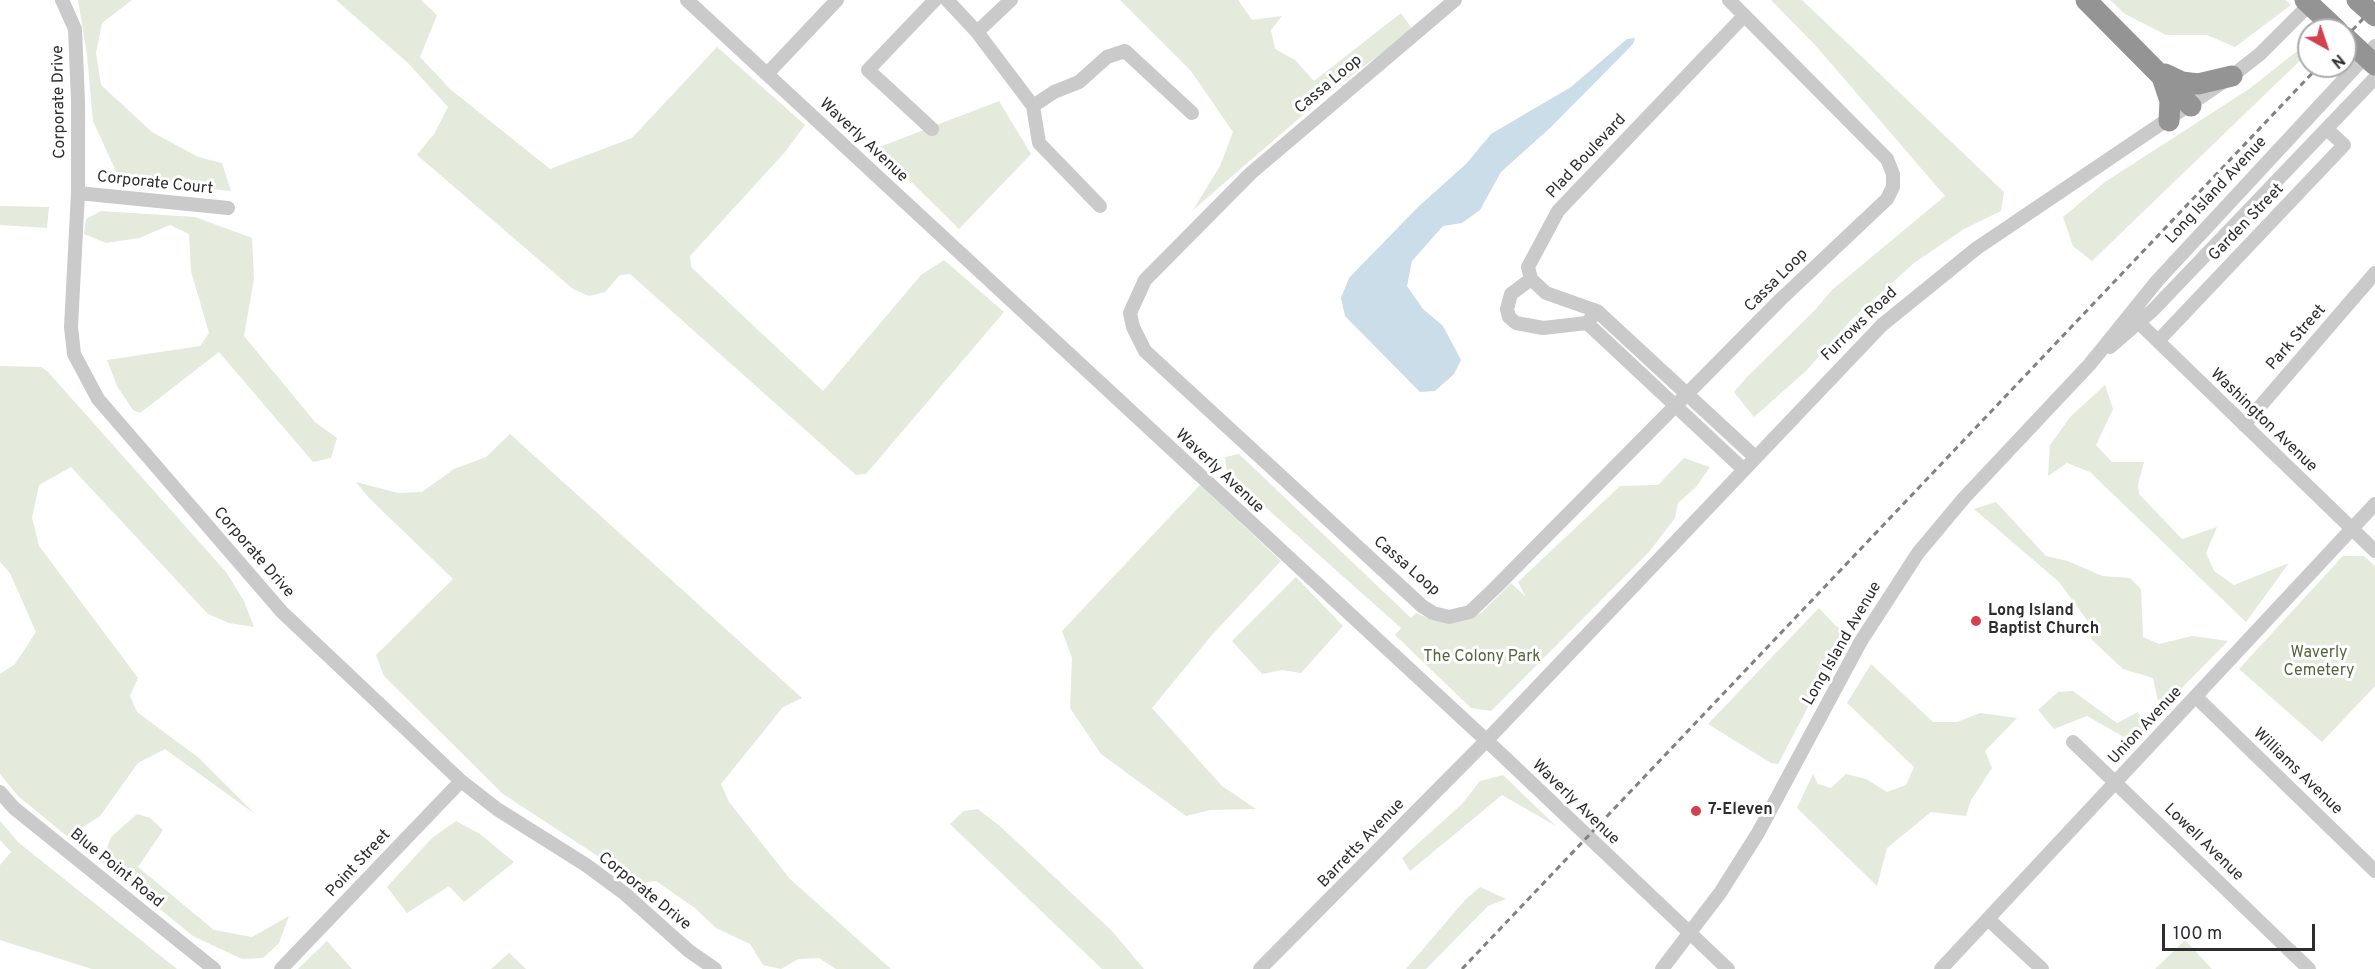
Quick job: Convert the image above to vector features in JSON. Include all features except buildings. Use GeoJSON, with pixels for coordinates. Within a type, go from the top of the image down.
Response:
{"type":"FeatureCollection","features":[{"type":"Feature","properties":{"kind":"highway"},"geometry":{"type":"LineString","coordinates":[[2086,0],[2159,71],[2191,106]]}},
{"type":"Feature","properties":{"kind":"highway"},"geometry":{"type":"LineString","coordinates":[[2305,0],[2324,18]]}},
{"type":"Feature","properties":{"kind":"highway"},"geometry":{"type":"LineString","coordinates":[[2357,0],[2375,16]]}},
{"type":"Feature","properties":{"kind":"highway"},"geometry":{"type":"LineString","coordinates":[[2357,48],[2375,65]]}},
{"type":"Feature","properties":{"kind":"highway"},"geometry":{"type":"LineString","coordinates":[[2159,71],[2182,82],[2198,84],[2232,76]]}},
{"type":"Feature","properties":{"kind":"highway"},"geometry":{"type":"LineString","coordinates":[[2159,71],[2170,101],[2169,121]]}},
{"type":"Feature","properties":{"kind":"street","name":"Corporate Drive"},"geometry":{"type":"LineString","coordinates":[[62,0],[75,29],[78,101],[78,193],[70,327],[74,354],[98,399],[282,612],[461,781],[497,809],[624,893],[689,951],[715,969]]}},
{"type":"Feature","properties":{"kind":"street","name":"Waverly Avenue"},"geometry":{"type":"LineString","coordinates":[[687,0],[1486,741],[1728,969]]}},
{"type":"Feature","properties":{"kind":"street"},"geometry":{"type":"LineString","coordinates":[[767,74],[837,0]]}},
{"type":"Feature","properties":{"kind":"street"},"geometry":{"type":"LineString","coordinates":[[932,129],[868,70],[935,0]]}},
{"type":"Feature","properties":{"kind":"street"},"geometry":{"type":"LineString","coordinates":[[947,0],[977,32],[1033,106],[1039,143],[1100,206]]}},
{"type":"Feature","properties":{"kind":"street"},"geometry":{"type":"LineString","coordinates":[[977,32],[1011,0]]}},
{"type":"Feature","properties":{"kind":"street","name":"Cassa Loop"},"geometry":{"type":"LineString","coordinates":[[1455,0],[1251,172],[1144,280],[1130,313],[1139,341],[1145,351],[1422,606],[1434,613],[1449,617],[1470,612],[1780,300],[1887,199],[1893,187],[1893,174],[1887,159],[1743,17],[1729,0]]}},
{"type":"Feature","properties":{"kind":"street","name":"Furrows Road"},"geometry":{"type":"LineString","coordinates":[[1486,741],[1868,338],[1925,287],[1977,248],[2169,121],[2232,76],[2276,39],[2314,0]]}},
{"type":"Feature","properties":{"kind":"street","name":"Plad Boulevard"},"geometry":{"type":"LineString","coordinates":[[1531,279],[1528,267],[1558,211],[1743,17]]}},
{"type":"Feature","properties":{"kind":"street","name":"Long Island Avenue"},"geometry":{"type":"LineString","coordinates":[[2134,319],[2375,46]]}},
{"type":"Feature","properties":{"kind":"street"},"geometry":{"type":"LineString","coordinates":[[1033,106],[1054,92],[1079,82],[1107,57],[1125,51],[1192,113]]}},
{"type":"Feature","properties":{"kind":"street","name":"Long Island Avenue"},"geometry":{"type":"LineString","coordinates":[[1662,969],[1720,893],[1764,823],[1861,641],[1906,570],[1958,504],[2134,319],[2327,129],[2375,78]]}},
{"type":"Feature","properties":{"kind":"street","name":"Garden Street"},"geometry":{"type":"LineString","coordinates":[[2158,341],[2344,145],[2327,129]]}},
{"type":"Feature","properties":{"kind":"street","name":"Corporate Court"},"geometry":{"type":"LineString","coordinates":[[78,193],[228,208]]}},
{"type":"Feature","properties":{"kind":"street","name":"Park Street"},"geometry":{"type":"LineString","coordinates":[[2244,425],[2375,273]]}},
{"type":"Feature","properties":{"kind":"street"},"geometry":{"type":"LineString","coordinates":[[1597,311],[1587,323],[1543,328],[1516,323],[1509,317],[1507,309],[1510,294],[1531,279],[1546,293],[1597,311],[1755,457]]}},
{"type":"Feature","properties":{"kind":"street","name":"Washington Avenue"},"geometry":{"type":"LineString","coordinates":[[2134,319],[2375,551]]}},
{"type":"Feature","properties":{"kind":"street"},"geometry":{"type":"LineString","coordinates":[[1587,323],[1743,469]]}},
{"type":"Feature","properties":{"kind":"street","name":"Union Avenue"},"geometry":{"type":"LineString","coordinates":[[1941,969],[2375,504]]}},
{"type":"Feature","properties":{"kind":"street","name":"Williams Avenue"},"geometry":{"type":"LineString","coordinates":[[2196,697],[2375,871]]}},
{"type":"Feature","properties":{"kind":"street","name":"Barretts Avenue"},"geometry":{"type":"LineString","coordinates":[[1260,969],[1486,741]]}},
{"type":"Feature","properties":{"kind":"street","name":"Lowell Avenue"},"geometry":{"type":"LineString","coordinates":[[2073,742],[2309,969]]}},
{"type":"Feature","properties":{"kind":"street","name":"Point Street"},"geometry":{"type":"LineString","coordinates":[[281,969],[461,781]]}},
{"type":"Feature","properties":{"kind":"street","name":"Blue Point Road"},"geometry":{"type":"LineString","coordinates":[[0,792],[14,808],[214,969]]}},
{"type":"Feature","properties":{"kind":"street"},"geometry":{"type":"LineString","coordinates":[[1988,919],[2042,969]]}},
{"type":"Feature","properties":{"kind":"green space"},"geometry":{"type":"Polygon","coordinates":[[[78,0],[132,0],[102,23],[96,53],[101,85],[152,132],[198,157],[222,163],[231,191],[120,180],[93,121],[87,55],[78,0]]]}},
{"type":"Feature","properties":{"kind":"green space"},"geometry":{"type":"Polygon","coordinates":[[[336,0],[421,0],[437,15],[420,57],[450,89],[550,169],[632,138],[717,47],[805,125],[785,152],[690,256],[691,267],[823,391],[921,275],[944,260],[1004,312],[866,474],[856,475],[630,274],[620,275],[605,292],[589,296],[573,289],[417,155],[434,134],[448,107],[408,63],[336,0]]]}},
{"type":"Feature","properties":{"kind":"green space"},"geometry":{"type":"Polygon","coordinates":[[[1120,0],[1238,0],[1252,20],[1282,16],[1271,30],[1275,49],[1295,60],[1314,81],[1401,13],[1413,30],[1332,90],[1193,210],[1220,166],[1233,132],[1191,71],[1120,0]]]}},
{"type":"Feature","properties":{"kind":"green space"},"geometry":{"type":"Polygon","coordinates":[[[1771,0],[1802,0],[2004,192],[2001,211],[1964,229],[1914,263],[1852,319],[1806,371],[1754,417],[1734,392],[1832,290],[1945,196],[1816,46],[1771,0]]]}},
{"type":"Feature","properties":{"kind":"green space"},"geometry":{"type":"Polygon","coordinates":[[[2110,0],[2285,0],[2291,5],[2235,47],[2207,35],[2166,35],[2125,14],[2110,0]]]}},
{"type":"Feature","properties":{"kind":"green space"},"geometry":{"type":"Polygon","coordinates":[[[2297,52],[2297,64],[2092,261],[2073,246],[2063,217],[2105,182],[2249,89],[2297,52]]]}},
{"type":"Feature","properties":{"kind":"green space"},"geometry":{"type":"Polygon","coordinates":[[[999,101],[1031,154],[959,229],[877,148],[999,101]]]}},
{"type":"Feature","properties":{"kind":"green space"},"geometry":{"type":"Polygon","coordinates":[[[0,206],[49,207],[47,228],[0,225],[0,206]]]}},
{"type":"Feature","properties":{"kind":"green space"},"geometry":{"type":"Polygon","coordinates":[[[101,211],[195,217],[252,238],[254,279],[244,336],[315,422],[337,438],[331,458],[313,462],[219,352],[140,413],[133,410],[117,386],[107,360],[200,346],[209,333],[191,271],[189,234],[170,225],[139,238],[106,243],[84,234],[86,219],[101,211]]]}},
{"type":"Feature","properties":{"kind":"green space"},"geometry":{"type":"Polygon","coordinates":[[[0,366],[41,367],[48,372],[226,572],[244,601],[254,627],[229,623],[208,614],[71,467],[39,485],[32,518],[39,546],[138,678],[130,696],[137,712],[199,758],[255,814],[165,749],[138,763],[100,816],[68,837],[18,796],[0,774],[0,674],[15,664],[36,632],[10,573],[0,562],[0,366]]]}},
{"type":"Feature","properties":{"kind":"green space"},"geometry":{"type":"Polygon","coordinates":[[[2105,385],[2113,409],[2096,445],[2112,462],[2144,462],[2138,484],[2139,494],[2182,539],[2217,527],[2206,553],[2214,571],[2234,585],[2289,563],[2246,622],[2090,472],[2067,463],[2048,476],[2050,445],[2071,416],[2105,385]]]}},
{"type":"Feature","properties":{"kind":"green space"},"geometry":{"type":"Polygon","coordinates":[[[510,434],[802,698],[783,707],[721,784],[729,802],[790,879],[891,969],[836,969],[819,958],[798,959],[781,969],[763,965],[750,944],[716,928],[695,908],[656,881],[639,883],[503,794],[384,676],[376,655],[453,579],[369,498],[356,482],[398,493],[422,492],[454,469],[486,457],[510,434]]]}},
{"type":"Feature","properties":{"kind":"green space","name":"The Colony Park"},"geometry":{"type":"Polygon","coordinates":[[[1239,454],[1411,618],[1416,613],[1432,620],[1454,623],[1481,613],[1511,583],[1526,597],[1518,582],[1620,486],[1658,485],[1684,458],[1710,467],[1696,487],[1678,503],[1675,518],[1649,552],[1491,711],[1471,708],[1395,635],[1401,628],[1227,473],[1225,457],[1239,454]]]}},
{"type":"Feature","properties":{"kind":"green space"},"geometry":{"type":"Polygon","coordinates":[[[1200,485],[1281,561],[1212,635],[1152,708],[1222,786],[1256,809],[1210,810],[1186,816],[1101,754],[1070,708],[1072,658],[1062,631],[1200,485]]]}},
{"type":"Feature","properties":{"kind":"green space"},"geometry":{"type":"Polygon","coordinates":[[[1996,502],[2046,556],[2068,561],[2102,576],[2130,578],[2141,589],[2143,637],[2159,644],[2192,636],[2228,641],[2160,710],[2153,678],[2123,669],[2091,639],[2087,620],[2059,582],[1974,509],[1996,502]]]}},
{"type":"Feature","properties":{"kind":"green space","name":"Waverly Cemetery"},"geometry":{"type":"Polygon","coordinates":[[[2343,556],[2364,556],[2375,566],[2375,686],[2322,742],[2239,669],[2343,556]]]}},
{"type":"Feature","properties":{"kind":"green space"},"geometry":{"type":"Polygon","coordinates":[[[1296,577],[1343,626],[1301,673],[1282,670],[1262,674],[1232,641],[1296,577]]]}},
{"type":"Feature","properties":{"kind":"green space"},"geometry":{"type":"Polygon","coordinates":[[[1819,608],[1836,626],[1847,633],[1778,764],[1771,763],[1708,724],[1819,608]]]}},
{"type":"Feature","properties":{"kind":"green space"},"geometry":{"type":"Polygon","coordinates":[[[1871,664],[1933,722],[1957,722],[1980,713],[2017,718],[1985,751],[1992,768],[1971,800],[1966,816],[1931,812],[1887,848],[1877,886],[1797,808],[1813,774],[1818,784],[1831,788],[1846,774],[1866,779],[1887,792],[1906,785],[1914,767],[1847,703],[1871,664]]]}},
{"type":"Feature","properties":{"kind":"green space"},"geometry":{"type":"Polygon","coordinates":[[[2073,691],[2117,723],[2138,712],[2146,729],[2133,742],[2087,716],[2054,729],[2038,710],[2058,692],[2073,691]]]}},
{"type":"Feature","properties":{"kind":"green space"},"geometry":{"type":"Polygon","coordinates":[[[1503,775],[1556,826],[1502,795],[1410,871],[1402,858],[1462,804],[1480,781],[1503,775]]]}},
{"type":"Feature","properties":{"kind":"green space"},"geometry":{"type":"Polygon","coordinates":[[[978,809],[1002,828],[1112,931],[1144,969],[1102,969],[950,824],[964,811],[978,809]]]}},
{"type":"Feature","properties":{"kind":"green space"},"geometry":{"type":"Polygon","coordinates":[[[137,814],[150,818],[163,830],[138,867],[214,930],[252,937],[289,916],[279,943],[263,958],[242,959],[193,936],[102,862],[111,837],[137,814]]]}},
{"type":"Feature","properties":{"kind":"green space"},"geometry":{"type":"Polygon","coordinates":[[[0,821],[19,843],[177,969],[92,969],[0,940],[0,865],[11,852],[0,840],[0,821]]]}},
{"type":"Feature","properties":{"kind":"green space"},"geometry":{"type":"Polygon","coordinates":[[[456,821],[480,834],[514,862],[464,902],[449,886],[407,913],[387,887],[432,838],[456,821]]]}},
{"type":"Feature","properties":{"kind":"green space"},"geometry":{"type":"Polygon","coordinates":[[[1480,887],[1506,899],[1488,906],[1426,969],[1406,969],[1465,900],[1480,887]]]}},
{"type":"Feature","properties":{"kind":"green space"},"geometry":{"type":"Polygon","coordinates":[[[2185,940],[2212,969],[2155,969],[2185,940]]]}},
{"type":"Feature","properties":{"kind":"green space"},"geometry":{"type":"Polygon","coordinates":[[[327,941],[352,969],[298,969],[327,941]]]}},
{"type":"Feature","properties":{"kind":"green space"},"geometry":{"type":"Polygon","coordinates":[[[509,953],[526,969],[491,969],[509,953]]]}},
{"type":"Feature","properties":{"kind":"water"},"geometry":{"type":"Polygon","coordinates":[[[1635,38],[1633,44],[1551,127],[1501,172],[1480,210],[1462,223],[1443,226],[1412,261],[1407,286],[1423,309],[1443,326],[1461,360],[1454,374],[1435,391],[1420,392],[1345,316],[1341,298],[1349,278],[1418,207],[1466,164],[1491,134],[1571,87],[1627,39],[1635,38]]]}},
{"type":"Feature","properties":{"kind":"railway"},"geometry":{"type":"LineString","coordinates":[[2357,25],[2375,6]]}},
{"type":"Feature","properties":{"kind":"railway"},"geometry":{"type":"LineString","coordinates":[[1462,969],[2308,78]]}},
{"type":"Feature","properties":{"kind":"place","name":"Long Island Baptist Church"},"geometry":{"type":"Point","coordinates":[1976,621]}},
{"type":"Feature","properties":{"kind":"place","name":"7-Eleven"},"geometry":{"type":"Point","coordinates":[1696,811]}}]}
